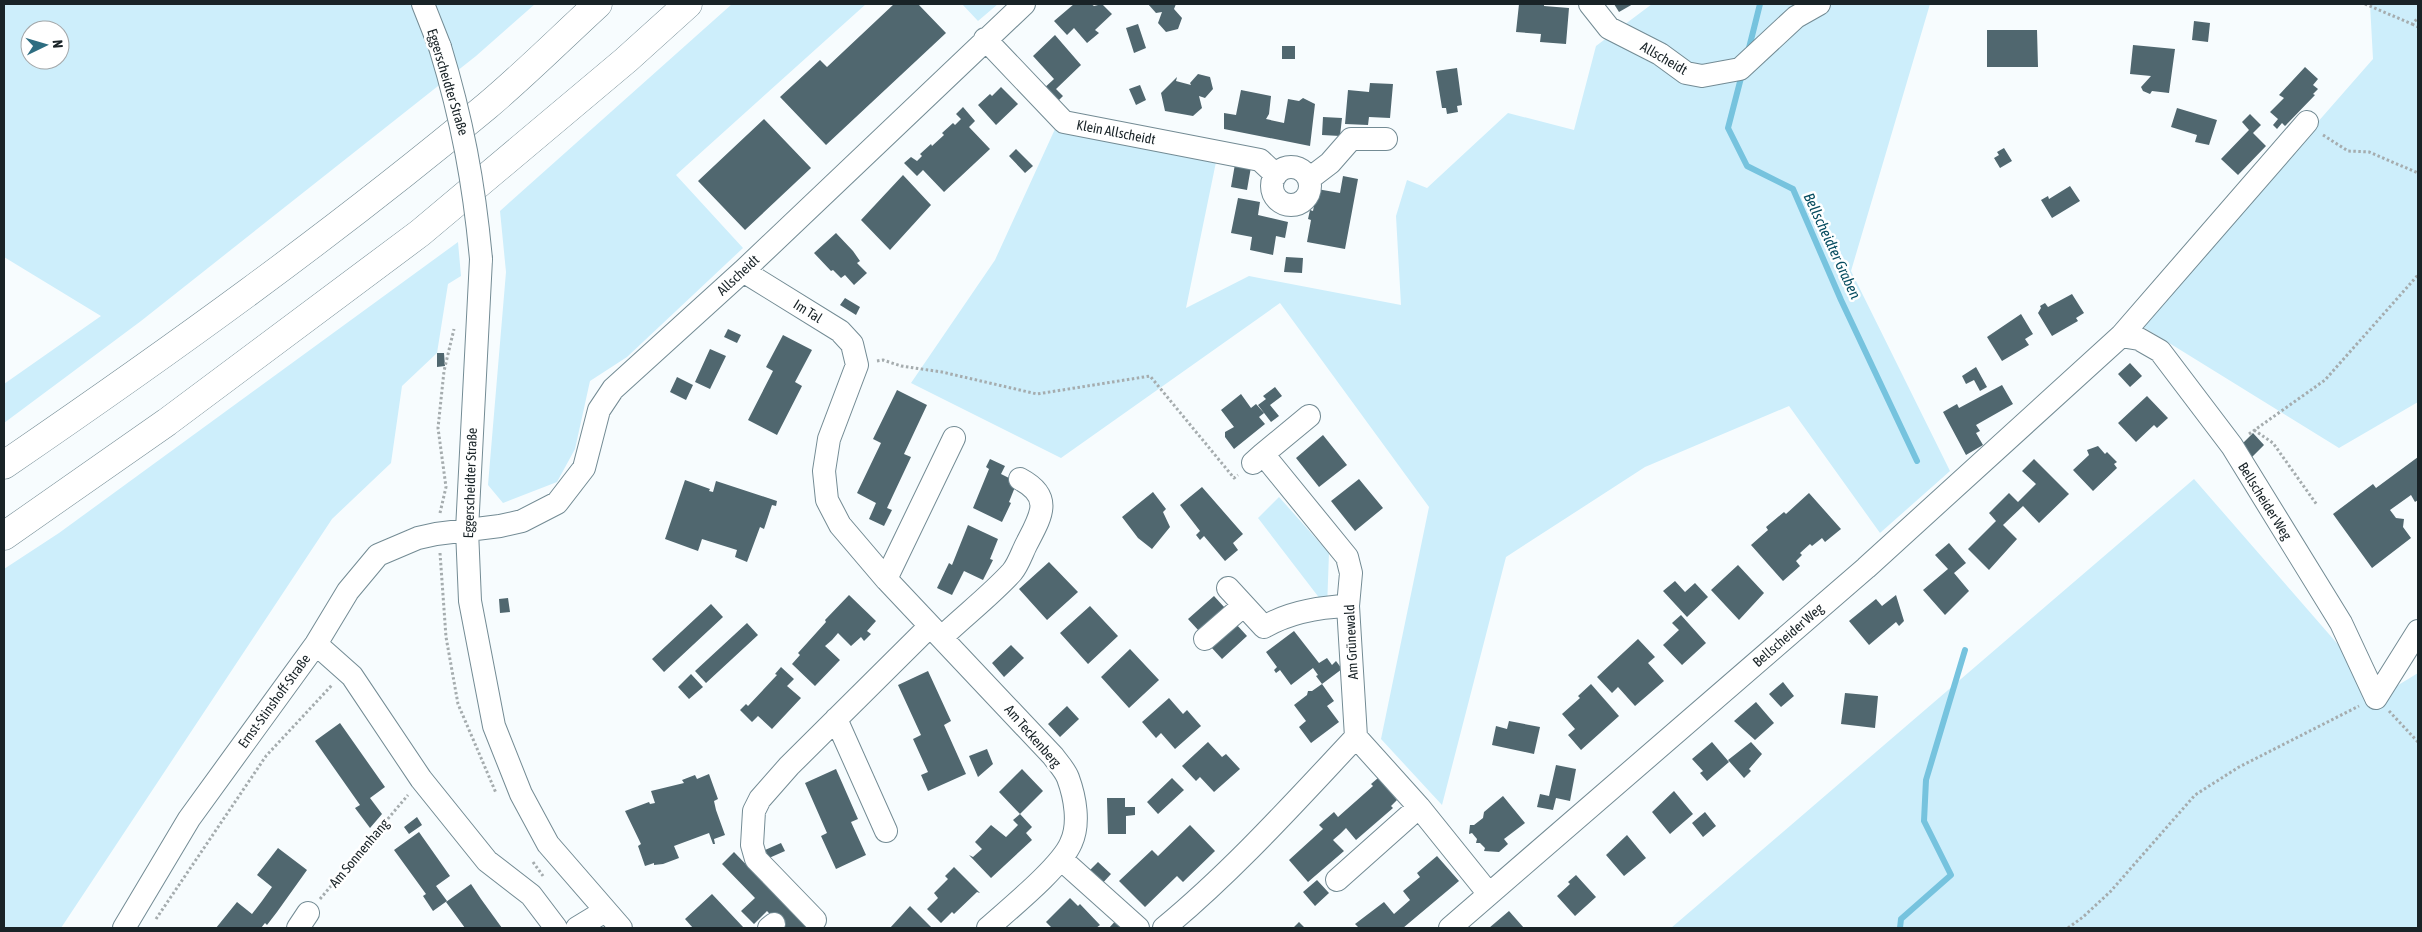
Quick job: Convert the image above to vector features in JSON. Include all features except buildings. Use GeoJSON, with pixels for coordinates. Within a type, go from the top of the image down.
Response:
{"type":"FeatureCollection","features":[{"type":"Feature","properties":{"kind":"highway"},"geometry":{"type":"LineString","coordinates":[[4,465],[136,375],[334,228],[488,105],[598,4]]}},
{"type":"Feature","properties":{"kind":"highway"},"geometry":{"type":"LineString","coordinates":[[4,536],[167,422],[420,233],[626,60],[688,4]]}},
{"type":"Feature","properties":{"kind":"street","name":"Eggerscheidter Straße"},"geometry":{"type":"LineString","coordinates":[[423,4],[440,47],[456,100],[467,147],[475,198],[481,259],[468,530],[470,601],[494,726],[521,794],[548,844],[621,928]]}},
{"type":"Feature","properties":{"kind":"street","name":"Allscheidt"},"geometry":{"type":"LineString","coordinates":[[468,530],[522,521],[557,503],[584,468],[599,410],[613,389],[744,270],[1024,4]]}},
{"type":"Feature","properties":{"kind":"street","name":"Allscheidt"},"geometry":{"type":"LineString","coordinates":[[1590,4],[1609,28],[1660,54],[1686,73],[1702,76],[1740,69],[1796,17],[1819,4]]}},
{"type":"Feature","properties":{"kind":"street","name":"Klein Allscheidt"},"geometry":{"type":"LineString","coordinates":[[985,39],[1064,122],[1260,160],[1276,174]]}},
{"type":"Feature","properties":{"kind":"street","name":"Bellscheider Weg"},"geometry":{"type":"LineString","coordinates":[[1450,928],[1866,568],[2121,336],[2308,122]]}},
{"type":"Feature","properties":{"kind":"street"},"geometry":{"type":"LineString","coordinates":[[1308,179],[1330,163],[1351,140],[1386,139]]}},
{"type":"Feature","properties":{"kind":"street"},"geometry":{"type":"LineString","coordinates":[[1294,167],[1303,171],[1308,179],[1310,188],[1307,197],[1296,205],[1289,206],[1275,197],[1272,188],[1276,174],[1281,170],[1294,167]]}},
{"type":"Feature","properties":{"kind":"street","name":"Im Tal"},"geometry":{"type":"LineString","coordinates":[[744,270],[840,331],[852,344],[857,365]]}},
{"type":"Feature","properties":{"kind":"street","name":"Bellscheider Weg"},"geometry":{"type":"LineString","coordinates":[[2121,336],[2139,339],[2160,351],[2232,446],[2340,623],[2376,698]]}},
{"type":"Feature","properties":{"kind":"street","name":"Am Teckenberg"},"geometry":{"type":"LineString","coordinates":[[857,365],[829,439],[824,470],[827,500],[840,526],[886,579],[1053,756],[1068,777],[1074,798],[1076,820],[1072,842],[1061,859],[988,928]]}},
{"type":"Feature","properties":{"kind":"street"},"geometry":{"type":"LineString","coordinates":[[1258,458],[1309,416]]}},
{"type":"Feature","properties":{"kind":"street"},"geometry":{"type":"LineString","coordinates":[[886,579],[954,438]]}},
{"type":"Feature","properties":{"kind":"street","name":"Am Grünewald"},"geometry":{"type":"LineString","coordinates":[[1258,458],[1347,557],[1351,573],[1348,606],[1356,737]]}},
{"type":"Feature","properties":{"kind":"street"},"geometry":{"type":"LineString","coordinates":[[815,920],[756,859],[752,845],[754,811],[760,799],[788,766],[836,720],[936,631],[1013,571],[1042,513],[1041,498],[1034,486],[1020,479]]}},
{"type":"Feature","properties":{"kind":"street","name":"Ernst-Stinshoff-Straße"},"geometry":{"type":"LineString","coordinates":[[124,928],[189,819],[316,644],[348,591],[378,555],[418,538],[468,530]]}},
{"type":"Feature","properties":{"kind":"street"},"geometry":{"type":"LineString","coordinates":[[1228,588],[1264,627],[1275,620],[1294,615],[1331,606],[1348,606]]}},
{"type":"Feature","properties":{"kind":"street"},"geometry":{"type":"LineString","coordinates":[[1205,640],[1243,606]]}},
{"type":"Feature","properties":{"kind":"street"},"geometry":{"type":"LineString","coordinates":[[2376,698],[2418,631]]}},
{"type":"Feature","properties":{"kind":"street"},"geometry":{"type":"LineString","coordinates":[[316,644],[352,676],[421,779],[487,861],[531,895],[556,928]]}},
{"type":"Feature","properties":{"kind":"street"},"geometry":{"type":"LineString","coordinates":[[836,720],[886,831]]}},
{"type":"Feature","properties":{"kind":"street"},"geometry":{"type":"LineString","coordinates":[[1164,928],[1196,901],[1240,859],[1356,737],[1419,808],[1489,894]]}},
{"type":"Feature","properties":{"kind":"street"},"geometry":{"type":"LineString","coordinates":[[1337,880],[1419,808]]}},
{"type":"Feature","properties":{"kind":"street"},"geometry":{"type":"LineString","coordinates":[[1061,859],[1138,928]]}},
{"type":"Feature","properties":{"kind":"street"},"geometry":{"type":"LineString","coordinates":[[578,928],[605,911]]}},
{"type":"Feature","properties":{"kind":"path"},"geometry":{"type":"LineString","coordinates":[[2365,4],[2418,27]]}},
{"type":"Feature","properties":{"kind":"path"},"geometry":{"type":"LineString","coordinates":[[2412,24],[2418,18]]}},
{"type":"Feature","properties":{"kind":"path"},"geometry":{"type":"LineString","coordinates":[[2308,122],[2348,151],[2368,152],[2418,173]]}},
{"type":"Feature","properties":{"kind":"path"},"geometry":{"type":"LineString","coordinates":[[2232,446],[2325,380],[2418,275]]}},
{"type":"Feature","properties":{"kind":"path"},"geometry":{"type":"LineString","coordinates":[[436,534],[446,487],[438,428],[444,371],[455,324]]}},
{"type":"Feature","properties":{"kind":"path"},"geometry":{"type":"LineString","coordinates":[[857,365],[883,360],[901,366],[942,372],[1037,394],[1150,376],[1234,478],[1258,458]]}},
{"type":"Feature","properties":{"kind":"path"},"geometry":{"type":"LineString","coordinates":[[2254,430],[2273,443],[2317,505]]}},
{"type":"Feature","properties":{"kind":"path"},"geometry":{"type":"LineString","coordinates":[[155,920],[266,756],[333,684],[333,659]]}},
{"type":"Feature","properties":{"kind":"path"},"geometry":{"type":"LineString","coordinates":[[2068,928],[2110,892],[2195,796],[2238,767],[2376,698],[2418,742]]}},
{"type":"Feature","properties":{"kind":"path","name":"Am Sonnenhang"},"geometry":{"type":"LineString","coordinates":[[303,921],[421,779]]}},
{"type":"Feature","properties":{"kind":"shaded area"},"geometry":{"type":"Polygon","coordinates":[[[4,4],[535,4],[476,56],[141,321],[4,423],[4,384],[101,316],[4,257],[4,4]]]}},
{"type":"Feature","properties":{"kind":"shaded area"},"geometry":{"type":"Polygon","coordinates":[[[732,4],[866,4],[676,175],[743,248],[627,357],[590,381],[575,449],[557,482],[503,503],[488,485],[506,272],[500,211],[732,4]]]}},
{"type":"Feature","properties":{"kind":"shaded area"},"geometry":{"type":"Polygon","coordinates":[[[962,4],[998,4],[978,21],[962,4]]]}},
{"type":"Feature","properties":{"kind":"shaded area"},"geometry":{"type":"Polygon","coordinates":[[[1652,4],[1930,4],[1851,271],[1950,471],[1880,533],[1789,406],[1645,467],[1506,557],[1442,805],[1381,739],[1429,507],[1280,303],[1061,458],[911,383],[995,260],[1055,129],[1216,162],[1186,308],[1249,276],[1401,305],[1396,216],[1407,180],[1427,188],[1508,113],[1574,130],[1596,46],[1652,4]]]}},
{"type":"Feature","properties":{"kind":"shaded area"},"geometry":{"type":"Polygon","coordinates":[[[2370,4],[2418,4],[2418,402],[2339,448],[2140,325],[2373,59],[2370,4]]]}},
{"type":"Feature","properties":{"kind":"shaded area"},"geometry":{"type":"Polygon","coordinates":[[[458,242],[461,276],[448,284],[437,353],[402,386],[391,463],[332,519],[61,928],[4,928],[4,569],[59,533],[458,242]]]}},
{"type":"Feature","properties":{"kind":"shaded area"},"geometry":{"type":"Polygon","coordinates":[[[2194,479],[2382,695],[2418,673],[2418,928],[1671,928],[2194,479]]]}},
{"type":"Feature","properties":{"kind":"shaded area"},"geometry":{"type":"Polygon","coordinates":[[[1279,497],[1329,553],[1327,608],[1258,518],[1279,497]]]}},
{"type":"Feature","properties":{"kind":"waterway","name":"Bellscheidter Graben"},"geometry":{"type":"LineString","coordinates":[[1748,52],[1760,4]]}},
{"type":"Feature","properties":{"kind":"waterway","name":"Bellscheidter Graben"},"geometry":{"type":"LineString","coordinates":[[1742,74],[1728,128],[1747,166],[1793,189],[1841,300],[1917,461]]}},
{"type":"Feature","properties":{"kind":"waterway"},"geometry":{"type":"LineString","coordinates":[[1900,928],[1901,919],[1951,875],[1924,821],[1926,780],[1965,650]]}}]}
